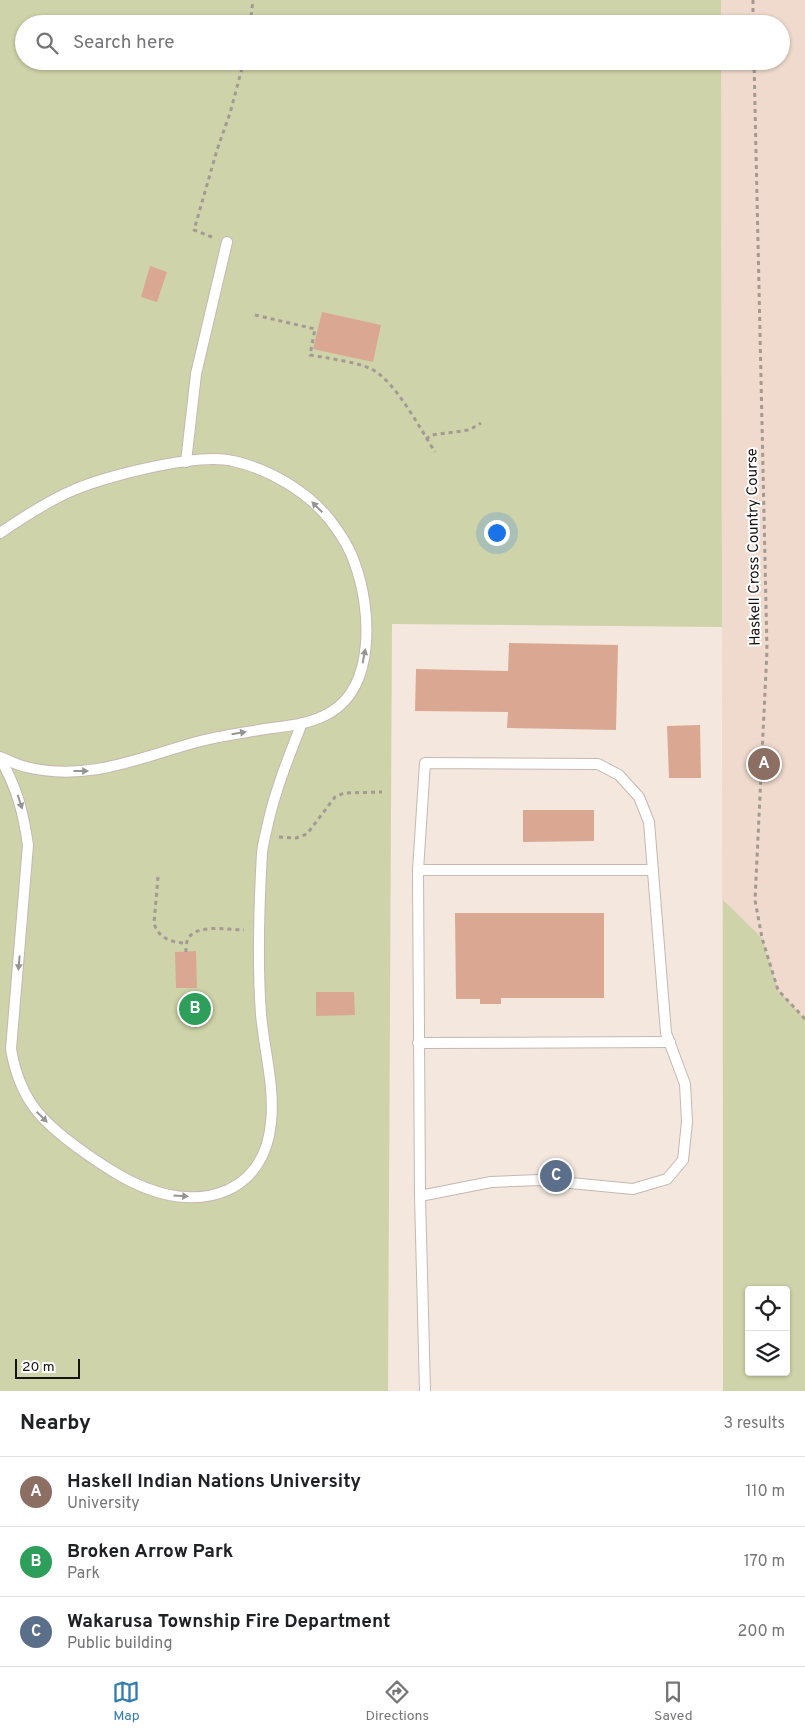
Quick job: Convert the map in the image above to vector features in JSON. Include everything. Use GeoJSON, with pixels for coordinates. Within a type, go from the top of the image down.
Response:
{"type":"FeatureCollection","features":[{"type":"Feature","properties":{"kind":"lane"},"geometry":{"type":"LineString","coordinates":[[186,462],[196,374],[227,242]]}},
{"type":"Feature","properties":{"kind":"lane"},"geometry":{"type":"LineString","coordinates":[[0,533],[30,512],[69,492],[108,478],[165,465],[202,460],[230,460],[256,467],[280,479],[305,495],[328,518],[345,543],[355,564],[363,594],[366,622],[366,650],[359,678],[348,699],[331,712],[314,720],[213,737],[124,764],[92,771],[56,771],[25,767],[0,757]]}},
{"type":"Feature","properties":{"kind":"lane"},"geometry":{"type":"LineString","coordinates":[[0,757],[13,780],[23,813],[28,845],[11,1048],[14,1068],[24,1093],[37,1113],[67,1140],[119,1176],[146,1189],[176,1197],[203,1197],[224,1193],[242,1183],[255,1169],[265,1149],[271,1123],[270,1092],[261,1014],[260,931],[262,851],[272,804],[285,764],[302,723]]}},
{"type":"Feature","properties":{"kind":"lane"},"geometry":{"type":"LineString","coordinates":[[420,1196],[491,1182],[539,1180],[633,1189],[667,1179],[683,1160],[687,1122],[685,1084],[666,1033],[649,822],[638,796],[620,776],[598,764],[425,763],[418,870],[418,1043],[420,1196],[426,1391]]}},
{"type":"Feature","properties":{"kind":"lane"},"geometry":{"type":"LineString","coordinates":[[418,870],[653,870]]}},
{"type":"Feature","properties":{"kind":"lane"},"geometry":{"type":"LineString","coordinates":[[418,1043],[670,1042]]}},
{"type":"Feature","properties":{"kind":"path"},"geometry":{"type":"LineString","coordinates":[[251,15],[253,0]]}},
{"type":"Feature","properties":{"kind":"path"},"geometry":{"type":"LineString","coordinates":[[753,0],[753,15]]}},
{"type":"Feature","properties":{"kind":"path"},"geometry":{"type":"LineString","coordinates":[[227,242],[194,230],[242,70]]}},
{"type":"Feature","properties":{"kind":"path","name":"Haskell Cross Country Course"},"geometry":{"type":"LineString","coordinates":[[754,70],[767,650],[755,900],[762,938],[778,990],[805,1019]]}},
{"type":"Feature","properties":{"kind":"path"},"geometry":{"type":"LineString","coordinates":[[255,315],[315,329],[310,354],[370,368],[383,376],[435,452]]}},
{"type":"Feature","properties":{"kind":"path"},"geometry":{"type":"LineString","coordinates":[[426,439],[432,435],[469,430],[481,423]]}},
{"type":"Feature","properties":{"kind":"path"},"geometry":{"type":"LineString","coordinates":[[265,836],[296,838],[307,834],[335,797],[344,793],[382,792]]}},
{"type":"Feature","properties":{"kind":"path"},"geometry":{"type":"LineString","coordinates":[[158,877],[154,922],[156,930],[167,939],[176,943],[186,943]]}},
{"type":"Feature","properties":{"kind":"path"},"geometry":{"type":"LineString","coordinates":[[186,952],[186,943],[190,936],[198,931],[206,929],[260,931]]}},
{"type":"Feature","properties":{"kind":"shaded area"},"geometry":{"type":"Polygon","coordinates":[[[721,0],[805,0],[805,1391],[723,1391],[721,70],[790,70],[790,15],[721,15],[721,0]]]}},
{"type":"Feature","properties":{"kind":"green space"},"geometry":{"type":"Polygon","coordinates":[[[0,0],[721,0],[721,15],[15,15],[15,70],[721,70],[722,627],[392,624],[388,1391],[0,1391],[0,0]]]}},
{"type":"Feature","properties":{"kind":"green space"},"geometry":{"type":"Polygon","coordinates":[[[723,900],[762,938],[778,990],[805,1019],[805,1391],[723,1391],[723,900]]]}},
{"type":"Feature","properties":{"kind":"building"},"geometry":{"type":"Polygon","coordinates":[[[150,266],[167,272],[157,302],[141,297],[150,266]]]}},
{"type":"Feature","properties":{"kind":"building"},"geometry":{"type":"Polygon","coordinates":[[[322,312],[381,325],[373,362],[313,349],[322,312]]]}},
{"type":"Feature","properties":{"kind":"building"},"geometry":{"type":"Polygon","coordinates":[[[509,643],[618,645],[616,730],[507,728],[508,712],[415,711],[416,669],[508,671],[509,643]]]}},
{"type":"Feature","properties":{"kind":"building"},"geometry":{"type":"Polygon","coordinates":[[[700,725],[701,778],[669,778],[667,726],[700,725]]]}},
{"type":"Feature","properties":{"kind":"building"},"geometry":{"type":"Polygon","coordinates":[[[523,810],[594,810],[594,841],[523,842],[523,810]]]}},
{"type":"Feature","properties":{"kind":"building"},"geometry":{"type":"Polygon","coordinates":[[[455,913],[604,913],[604,998],[501,998],[501,1004],[480,1004],[480,999],[456,999],[455,913]]]}},
{"type":"Feature","properties":{"kind":"building"},"geometry":{"type":"Polygon","coordinates":[[[196,951],[197,988],[176,988],[175,952],[196,951]]]}},
{"type":"Feature","properties":{"kind":"building"},"geometry":{"type":"Polygon","coordinates":[[[316,992],[354,992],[355,1015],[316,1016],[316,992]]]}},
{"type":"Feature","properties":{"kind":"place","name":"Haskell Indian Nations University"},"geometry":{"type":"Point","coordinates":[764,764]}},
{"type":"Feature","properties":{"kind":"place","name":"Broken Arrow Park"},"geometry":{"type":"Point","coordinates":[195,1009]}},
{"type":"Feature","properties":{"kind":"place","name":"Wakarusa Township Fire Department"},"geometry":{"type":"Point","coordinates":[556,1176]}}]}
